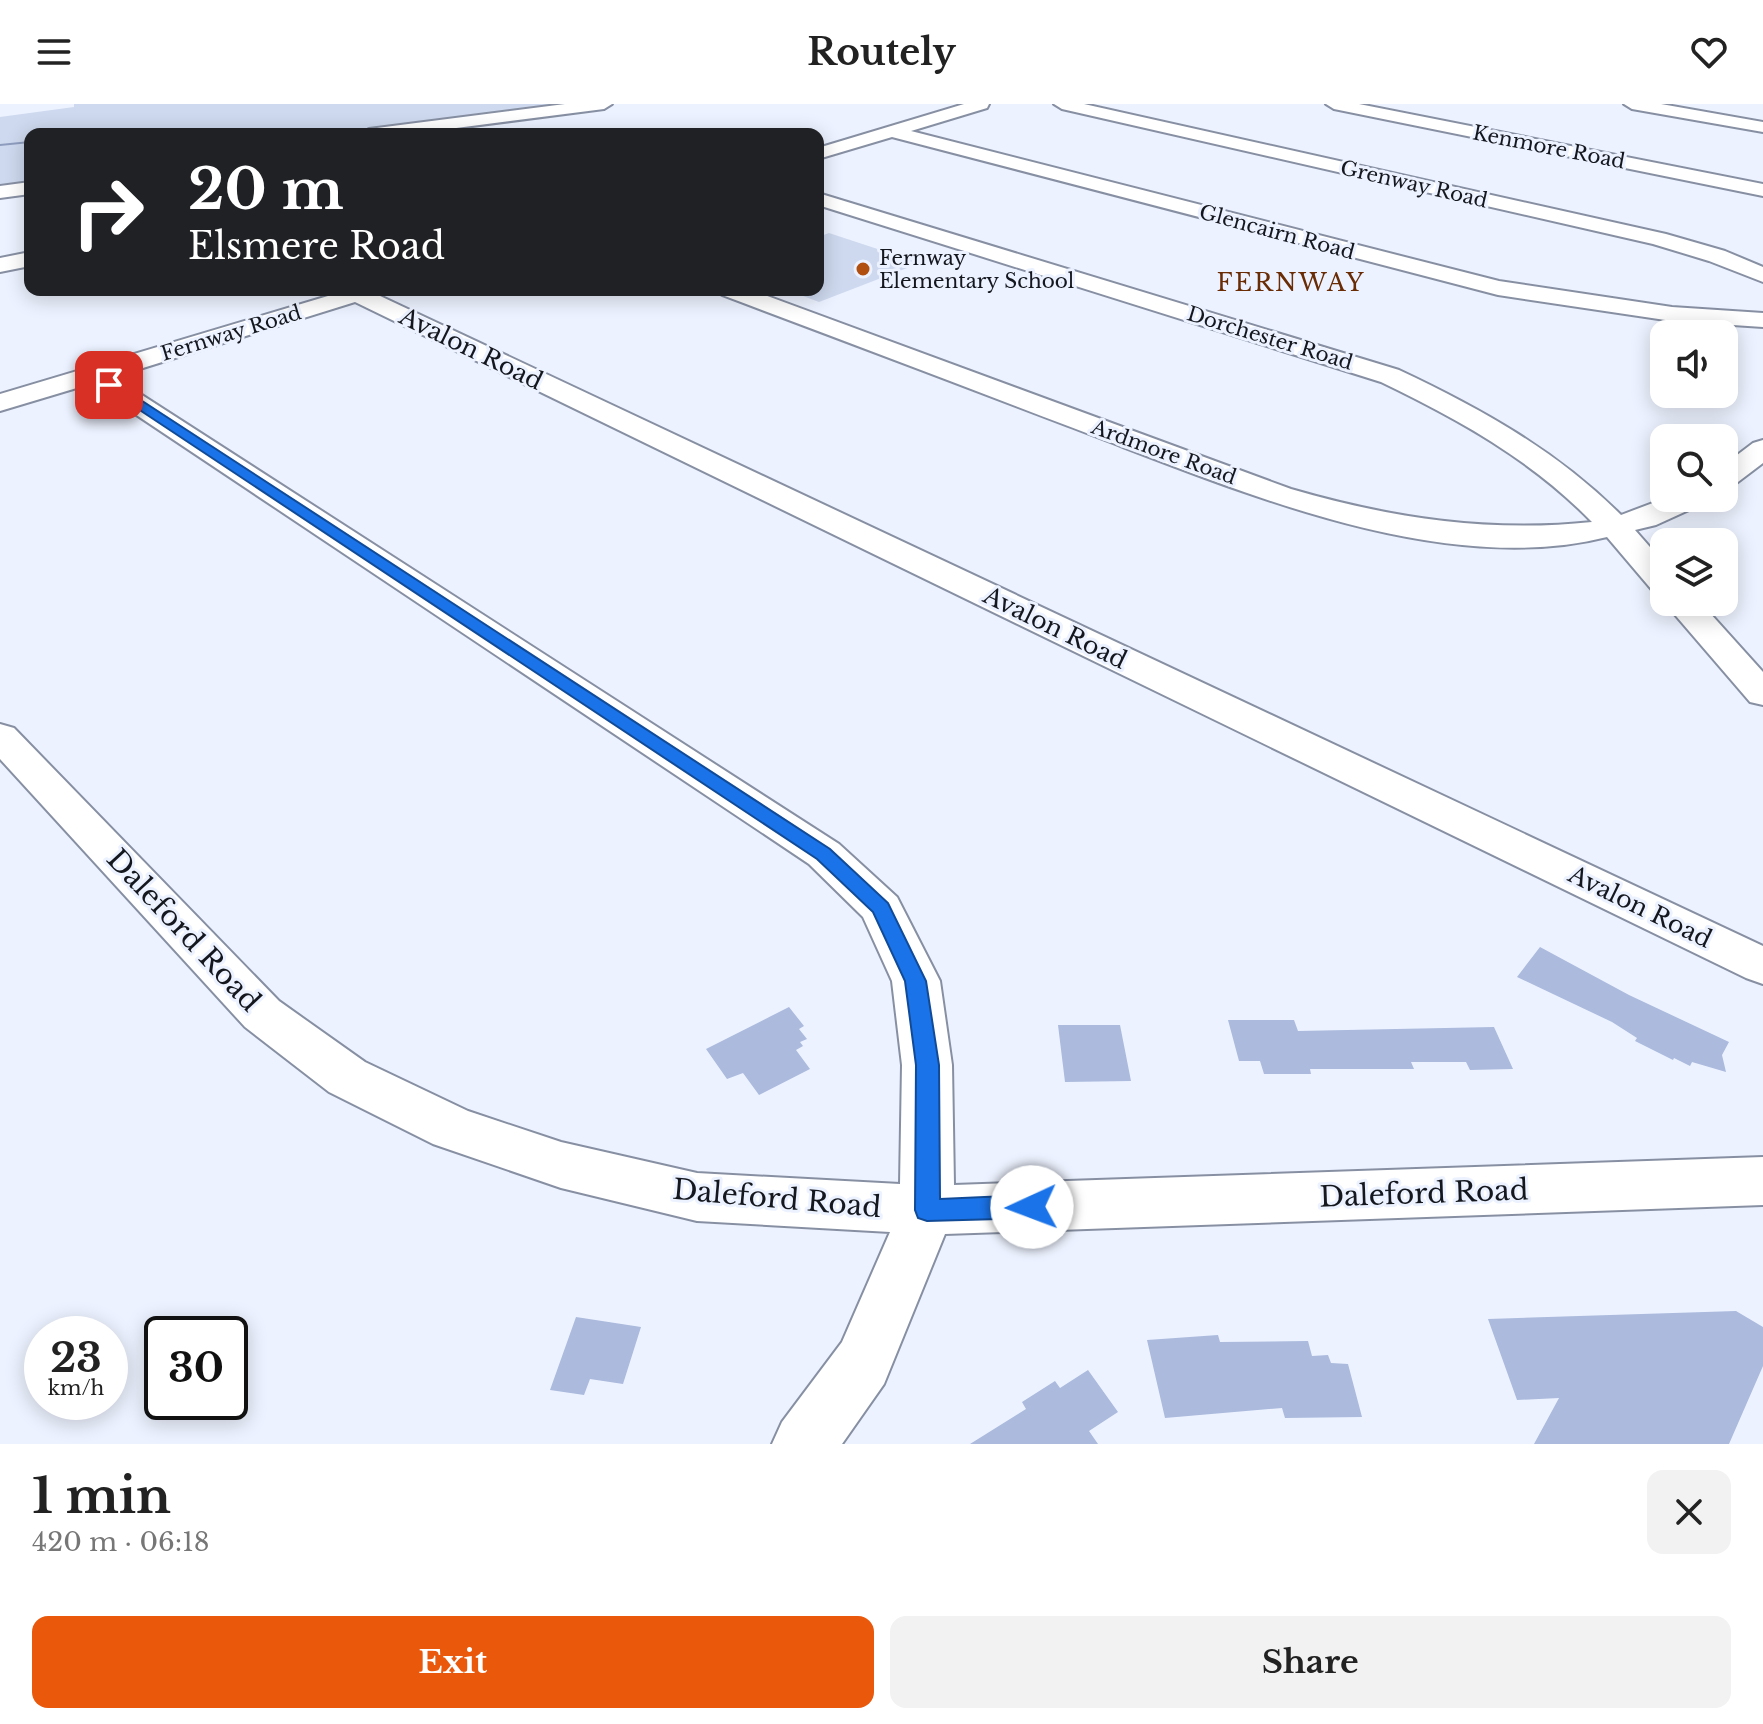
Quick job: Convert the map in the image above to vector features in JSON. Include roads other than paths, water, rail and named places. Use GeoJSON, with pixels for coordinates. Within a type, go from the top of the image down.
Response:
{"type":"FeatureCollection","features":[{"type":"Feature","properties":{"kind":"street"},"geometry":{"type":"LineString","coordinates":[[414,128],[604,104]]}},
{"type":"Feature","properties":{"kind":"street"},"geometry":{"type":"LineString","coordinates":[[824,152],[981,104]]}},
{"type":"Feature","properties":{"kind":"street","name":"Grenway Road"},"geometry":{"type":"LineString","coordinates":[[1062,104],[1658,239],[1717,256],[1763,275]]}},
{"type":"Feature","properties":{"kind":"street","name":"Kenmore Road"},"geometry":{"type":"LineString","coordinates":[[1334,104],[1763,190]]}},
{"type":"Feature","properties":{"kind":"street"},"geometry":{"type":"LineString","coordinates":[[1632,104],[1763,127]]}},
{"type":"Feature","properties":{"kind":"street","name":"Glencairn Road"},"geometry":{"type":"LineString","coordinates":[[890,131],[1498,288],[1672,314],[1763,320]]}},
{"type":"Feature","properties":{"kind":"street"},"geometry":{"type":"LineString","coordinates":[[0,192],[24,189]]}},
{"type":"Feature","properties":{"kind":"street","name":"Dorchester Road"},"geometry":{"type":"LineString","coordinates":[[824,201],[1390,376],[1445,402],[1512,441],[1560,476],[1614,527],[1650,567]]}},
{"type":"Feature","properties":{"kind":"street"},"geometry":{"type":"LineString","coordinates":[[0,265],[24,260]]}},
{"type":"Feature","properties":{"kind":"street","name":"Fernway Road"},"geometry":{"type":"LineString","coordinates":[[0,403],[342,296]]}},
{"type":"Feature","properties":{"kind":"street","name":"Avalon Road"},"geometry":{"type":"LineString","coordinates":[[368,296],[1763,966]]}},
{"type":"Feature","properties":{"kind":"street","name":"Ardmore Road"},"geometry":{"type":"LineString","coordinates":[[746,296],[1319,508],[1407,526],[1488,535],[1532,536],[1614,527],[1662,512]]}},
{"type":"Feature","properties":{"kind":"street"},"geometry":{"type":"LineString","coordinates":[[94,375],[824,854],[881,908],[916,981],[927,1065],[927,1210],[863,1363],[804,1444]]}},
{"type":"Feature","properties":{"kind":"street"},"geometry":{"type":"LineString","coordinates":[[1738,468],[1763,449]]}},
{"type":"Feature","properties":{"kind":"street"},"geometry":{"type":"LineString","coordinates":[[1693,616],[1763,694]]}},
{"type":"Feature","properties":{"kind":"street","name":"Daleford Road"},"geometry":{"type":"LineString","coordinates":[[0,736],[262,1014],[347,1077],[452,1128],[561,1165],[697,1197],[927,1210],[1763,1181]]}},
{"type":"Feature","properties":{"kind":"waterway"},"geometry":{"type":"LineString","coordinates":[[0,145],[24,143]]}},
{"type":"Feature","properties":{"kind":"place","name":"Fernway Elementary School"},"geometry":{"type":"Point","coordinates":[863,269]}},
{"type":"Feature","properties":{"kind":"district","name":"FERNWAY"},"geometry":{"type":"Point","coordinates":[1291,283]}}]}
